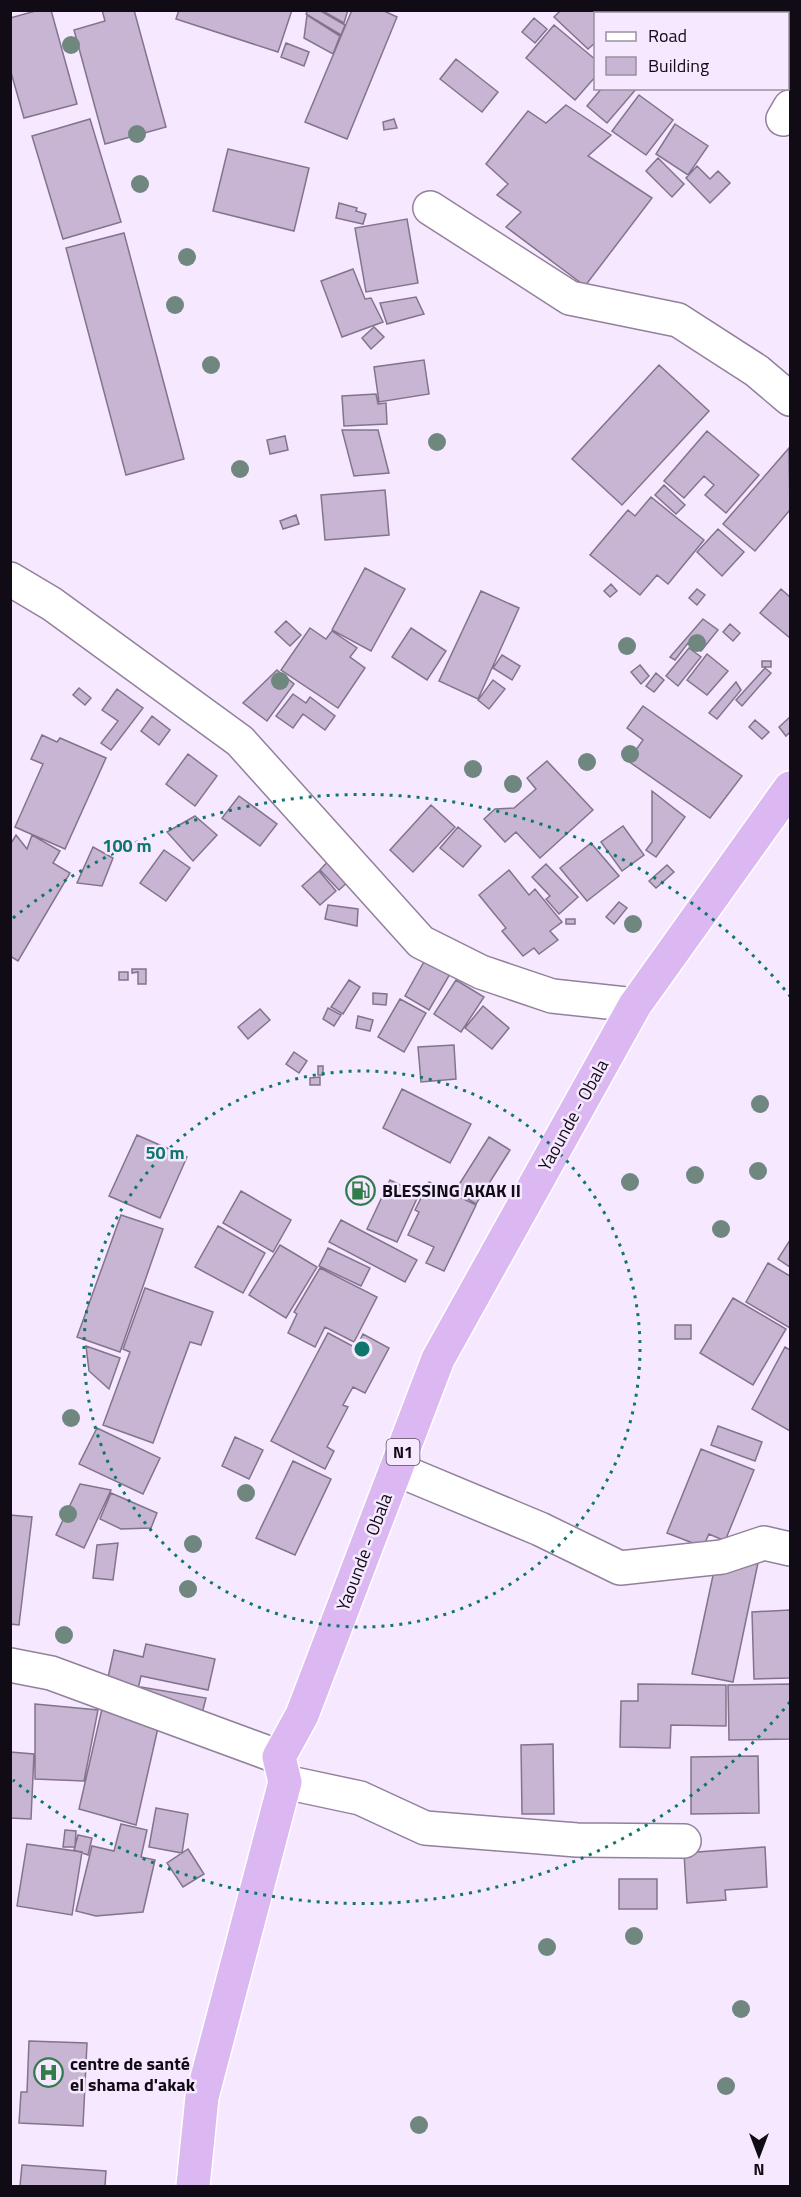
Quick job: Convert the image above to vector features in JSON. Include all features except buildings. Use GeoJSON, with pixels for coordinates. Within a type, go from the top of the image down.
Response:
{"type":"FeatureCollection","features":[{"type":"Feature","properties":{"kind":"highway","name":"Yaounde - Obala"},"geometry":{"type":"LineString","coordinates":[[193,2187],[202,2097],[282,1770],[438,1359],[635,1005],[790,788]]}},
{"type":"Feature","properties":{"kind":"street"},"geometry":{"type":"LineString","coordinates":[[430,208],[570,298],[678,321],[757,371],[790,399]]}},
{"type":"Feature","properties":{"kind":"street"},"geometry":{"type":"LineString","coordinates":[[10,579],[61,610],[240,741],[421,942],[480,972],[552,996],[635,1005]]}},
{"type":"Feature","properties":{"kind":"street"},"geometry":{"type":"LineString","coordinates":[[396,1469],[540,1529],[620,1568],[722,1557],[764,1543],[790,1549]]}},
{"type":"Feature","properties":{"kind":"street"},"geometry":{"type":"LineString","coordinates":[[10,1665],[51,1672],[282,1770],[360,1798],[425,1828],[577,1840],[684,1841]]}},
{"type":"Feature","properties":{"kind":"place","name":"BLESSING AKAK II"},"geometry":{"type":"Point","coordinates":[361,1190]}},
{"type":"Feature","properties":{"kind":"place","name":"centre de santé el shama d'akak"},"geometry":{"type":"Point","coordinates":[49,2073]}}]}
